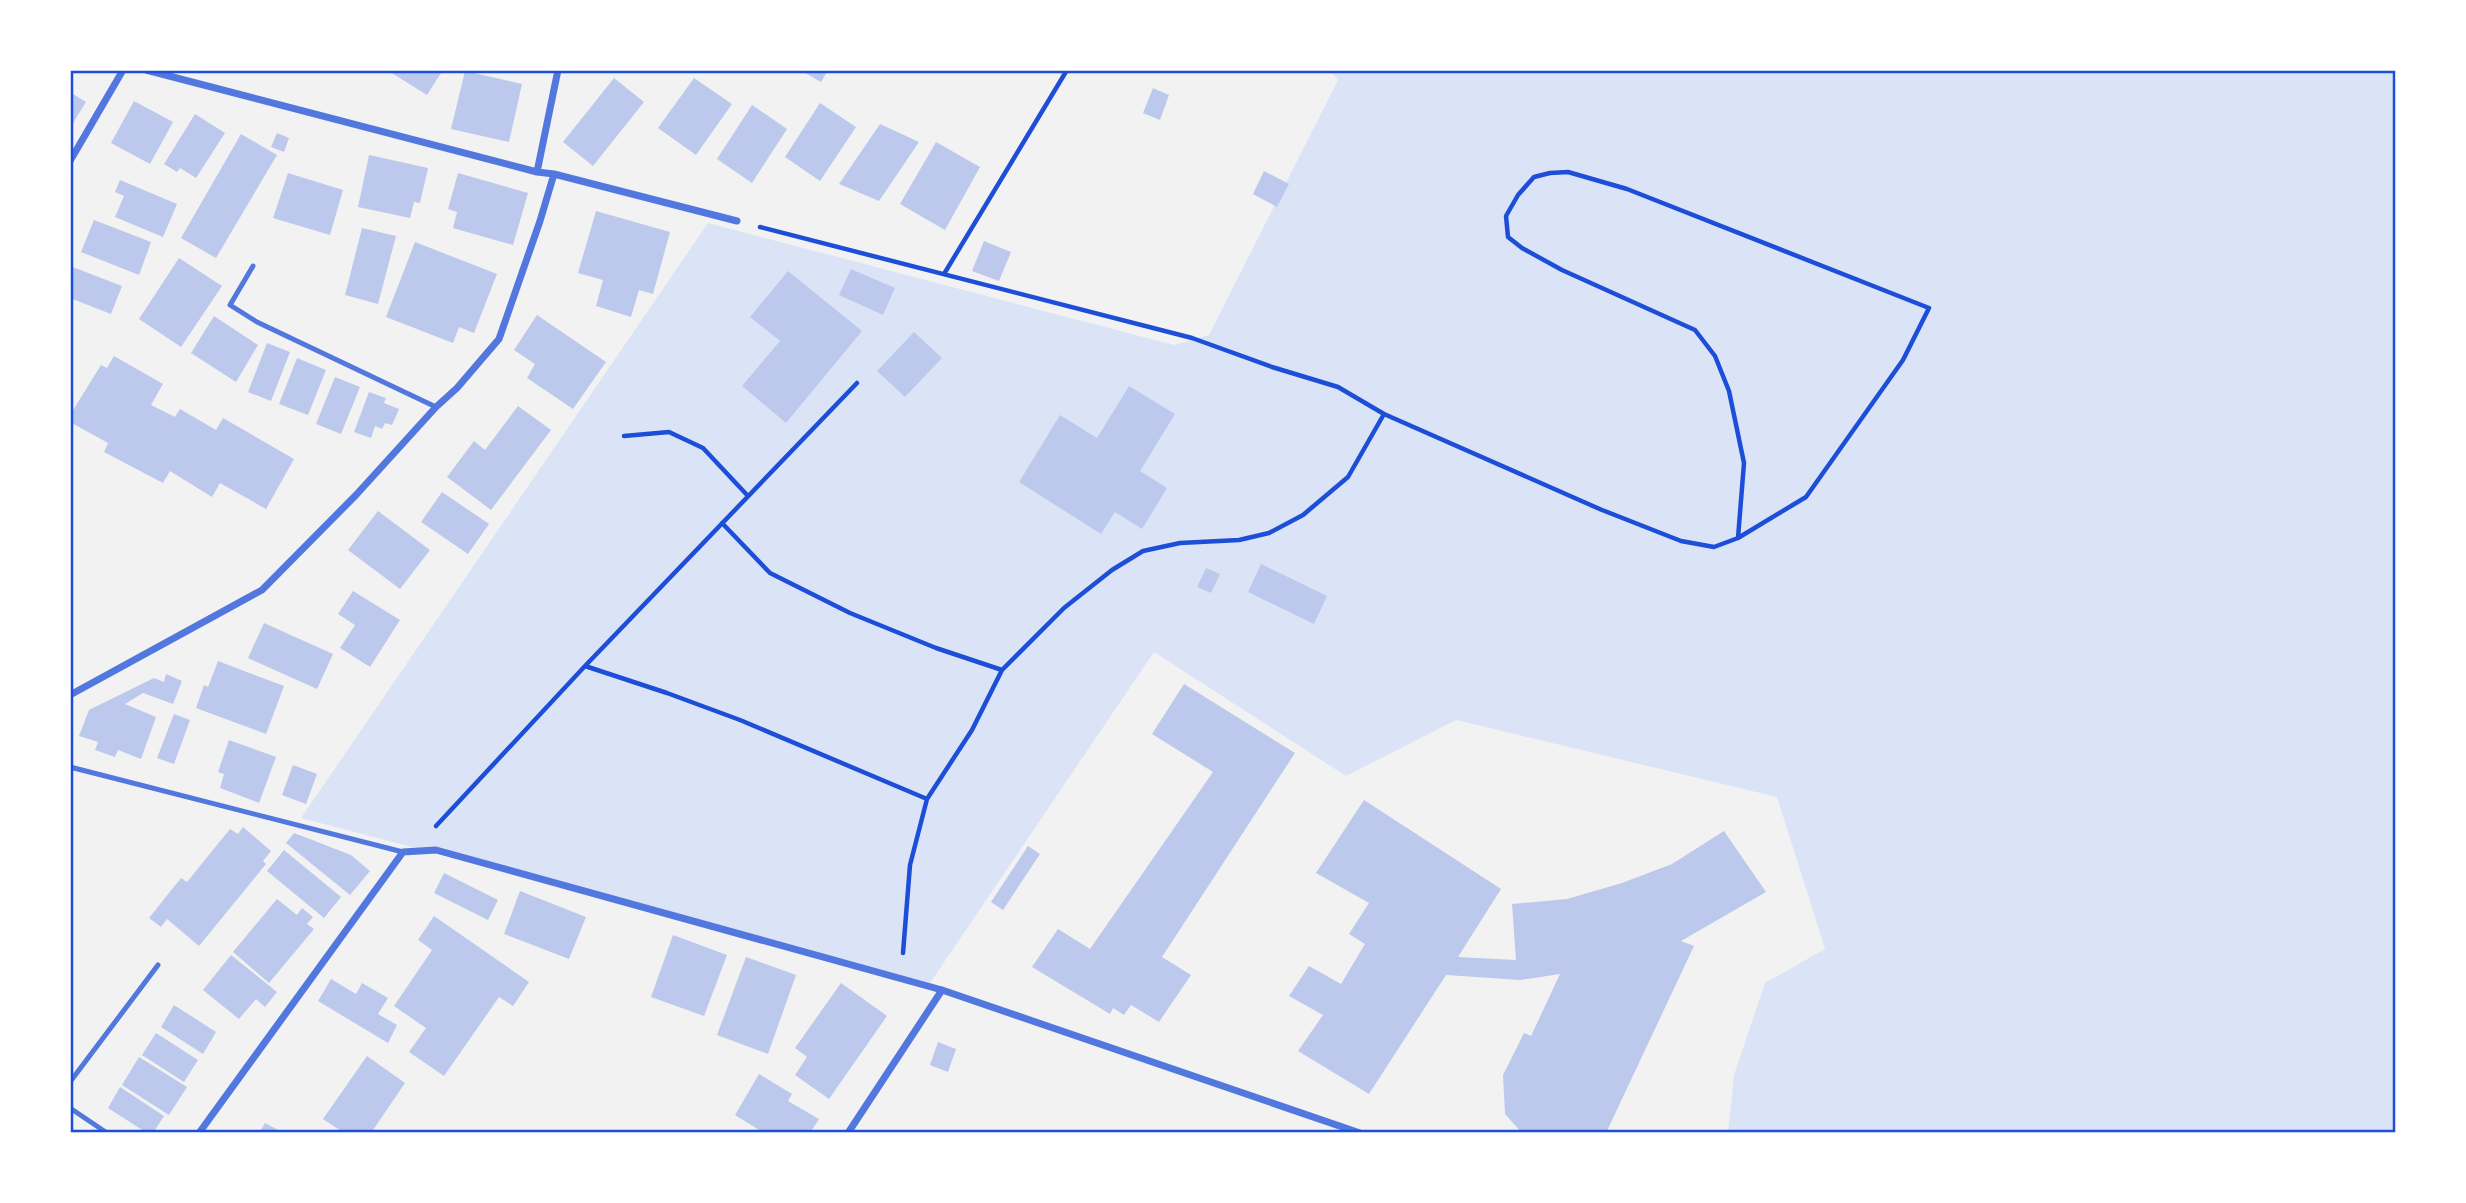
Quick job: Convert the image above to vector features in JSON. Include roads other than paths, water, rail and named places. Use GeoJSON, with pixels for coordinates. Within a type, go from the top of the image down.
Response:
{"type":"FeatureCollection","features":[{"type":"Feature","properties":{"kind":"street"},"geometry":{"type":"LineString","coordinates":[[70,161],[123,70]]}},
{"type":"Feature","properties":{"kind":"street"},"geometry":{"type":"LineString","coordinates":[[146,70],[537,173],[554,174],[737,221]]}},
{"type":"Feature","properties":{"kind":"street"},"geometry":{"type":"LineString","coordinates":[[537,173],[558,70]]}},
{"type":"Feature","properties":{"kind":"street"},"geometry":{"type":"LineString","coordinates":[[70,695],[262,590],[457,388],[499,340],[554,174]]}},
{"type":"Feature","properties":{"kind":"street"},"geometry":{"type":"LineString","coordinates":[[199,1133],[407,852],[436,850],[942,990],[1360,1133]]}},
{"type":"Feature","properties":{"kind":"street"},"geometry":{"type":"LineString","coordinates":[[848,1133],[942,990]]}},
{"type":"Feature","properties":{"kind":"lane"},"geometry":{"type":"LineString","coordinates":[[253,266],[230,305],[257,322],[436,407]]}},
{"type":"Feature","properties":{"kind":"lane"},"geometry":{"type":"LineString","coordinates":[[70,767],[407,852]]}},
{"type":"Feature","properties":{"kind":"lane"},"geometry":{"type":"LineString","coordinates":[[70,1082],[158,965]]}},
{"type":"Feature","properties":{"kind":"lane"},"geometry":{"type":"LineString","coordinates":[[70,1108],[107,1133]]}}]}
